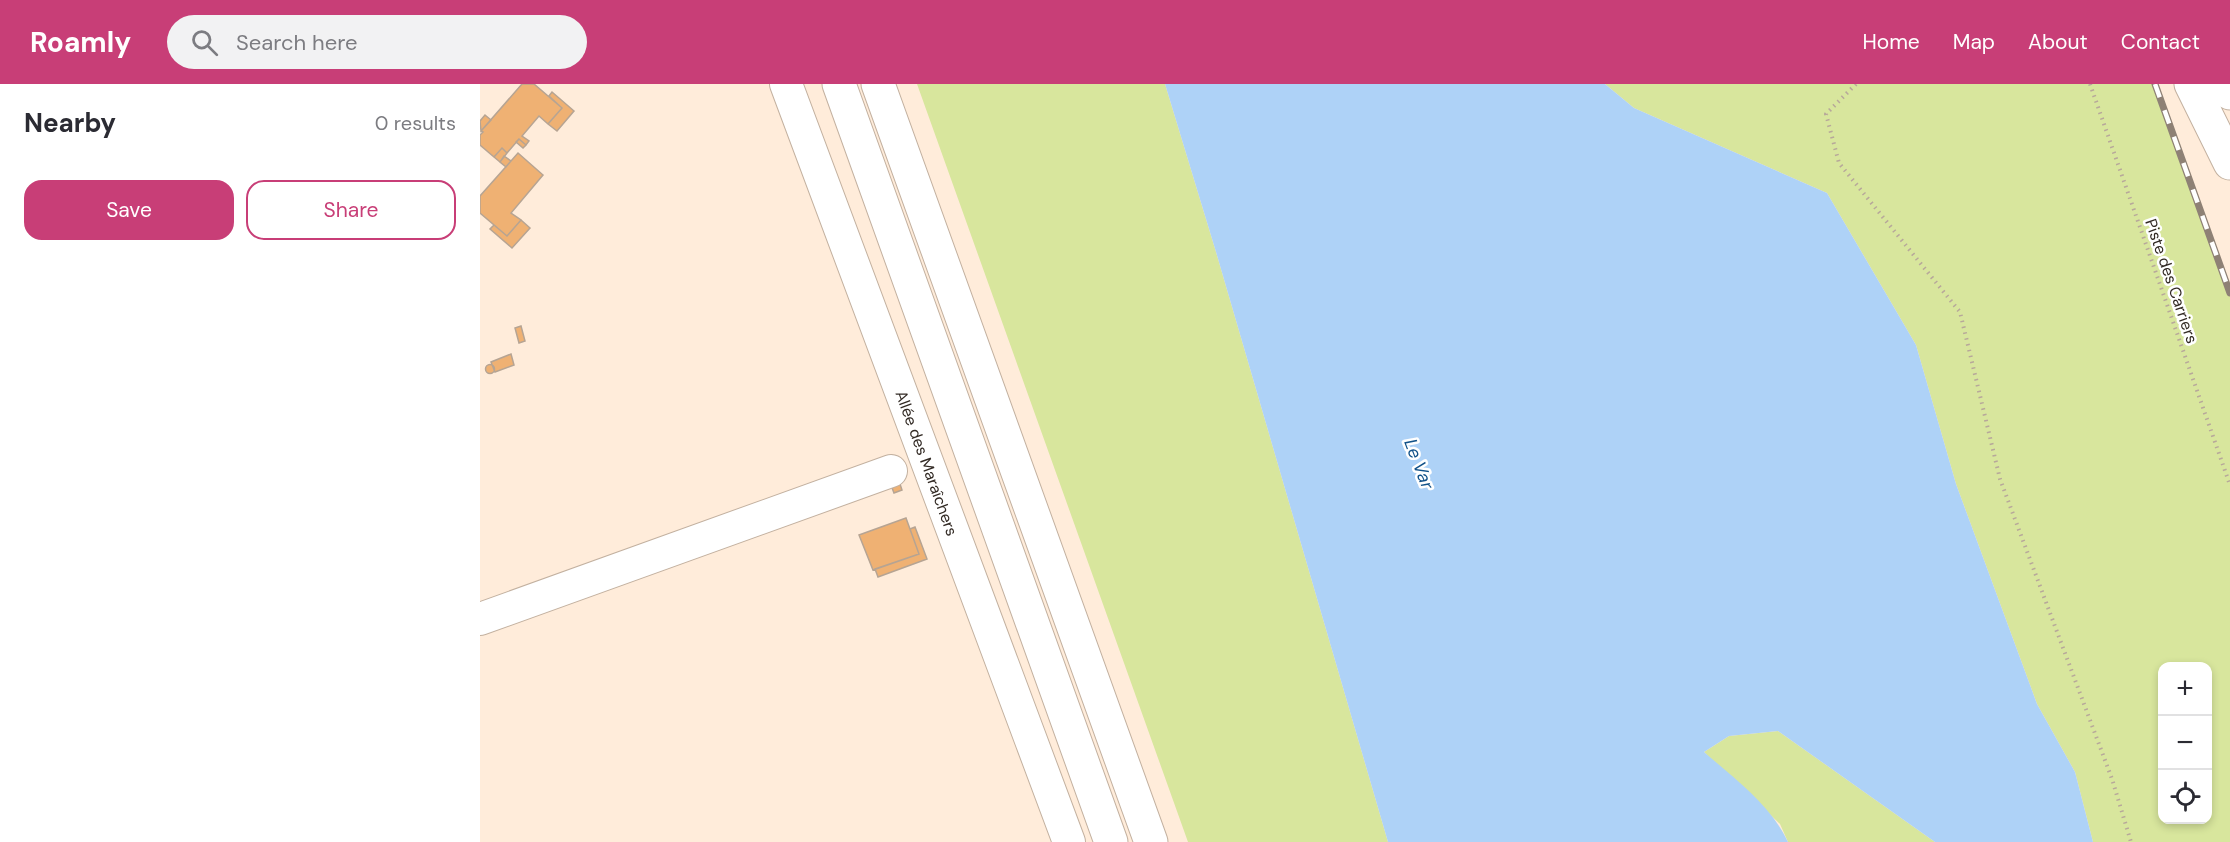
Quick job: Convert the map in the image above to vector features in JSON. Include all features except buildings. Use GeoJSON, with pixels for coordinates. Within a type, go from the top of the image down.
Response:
{"type":"FeatureCollection","features":[{"type":"Feature","properties":{"kind":"main road"},"geometry":{"type":"LineString","coordinates":[[839,84],[1111,842]]}},
{"type":"Feature","properties":{"kind":"main road"},"geometry":{"type":"LineString","coordinates":[[878,84],[1151,842]]}},
{"type":"Feature","properties":{"kind":"main road"},"geometry":{"type":"LineString","coordinates":[[2191,84],[2230,163]]}},
{"type":"Feature","properties":{"kind":"main road"},"geometry":{"type":"LineString","coordinates":[[2202,84],[2230,163]]}},
{"type":"Feature","properties":{"kind":"main road"},"geometry":{"type":"LineString","coordinates":[[2226,84],[2230,93]]}},
{"type":"Feature","properties":{"kind":"street","name":"Allée des Maraîchers"},"geometry":{"type":"LineString","coordinates":[[786,84],[1070,842]]}},
{"type":"Feature","properties":{"kind":"street"},"geometry":{"type":"LineString","coordinates":[[482,612],[891,471]]}},
{"type":"Feature","properties":{"kind":"path"},"geometry":{"type":"LineString","coordinates":[[1856,84],[1826,114],[1839,163],[1960,312],[2000,479],[2112,779],[2131,842]]}},
{"type":"Feature","properties":{"kind":"path","name":"Piste des Carriers"},"geometry":{"type":"LineString","coordinates":[[2090,84],[2230,485]]}},
{"type":"Feature","properties":{"kind":"green space"},"geometry":{"type":"Polygon","coordinates":[[[917,84],[1165,84],[1388,842],[1188,842],[917,84]]]}},
{"type":"Feature","properties":{"kind":"green space"},"geometry":{"type":"Polygon","coordinates":[[[1605,84],[2155,84],[2230,293],[2230,842],[2093,842],[2075,772],[2037,704],[1956,484],[1916,345],[1827,193],[1634,108],[1605,84]]]}},
{"type":"Feature","properties":{"kind":"green space"},"geometry":{"type":"Polygon","coordinates":[[[1778,731],[1935,842],[1788,842],[1780,824],[1704,752],[1729,736],[1778,731]]]}},
{"type":"Feature","properties":{"kind":"water","name":"Le Var"},"geometry":{"type":"Polygon","coordinates":[[[1165,84],[1605,84],[1634,108],[1827,193],[1916,345],[1956,484],[2037,704],[2075,772],[2093,842],[1935,842],[1778,731],[1729,736],[1704,752],[1762,804],[1788,842],[1388,842],[1165,84]]]}},
{"type":"Feature","properties":{"kind":"railway"},"geometry":{"type":"LineString","coordinates":[[2155,84],[2230,293]]}}]}
